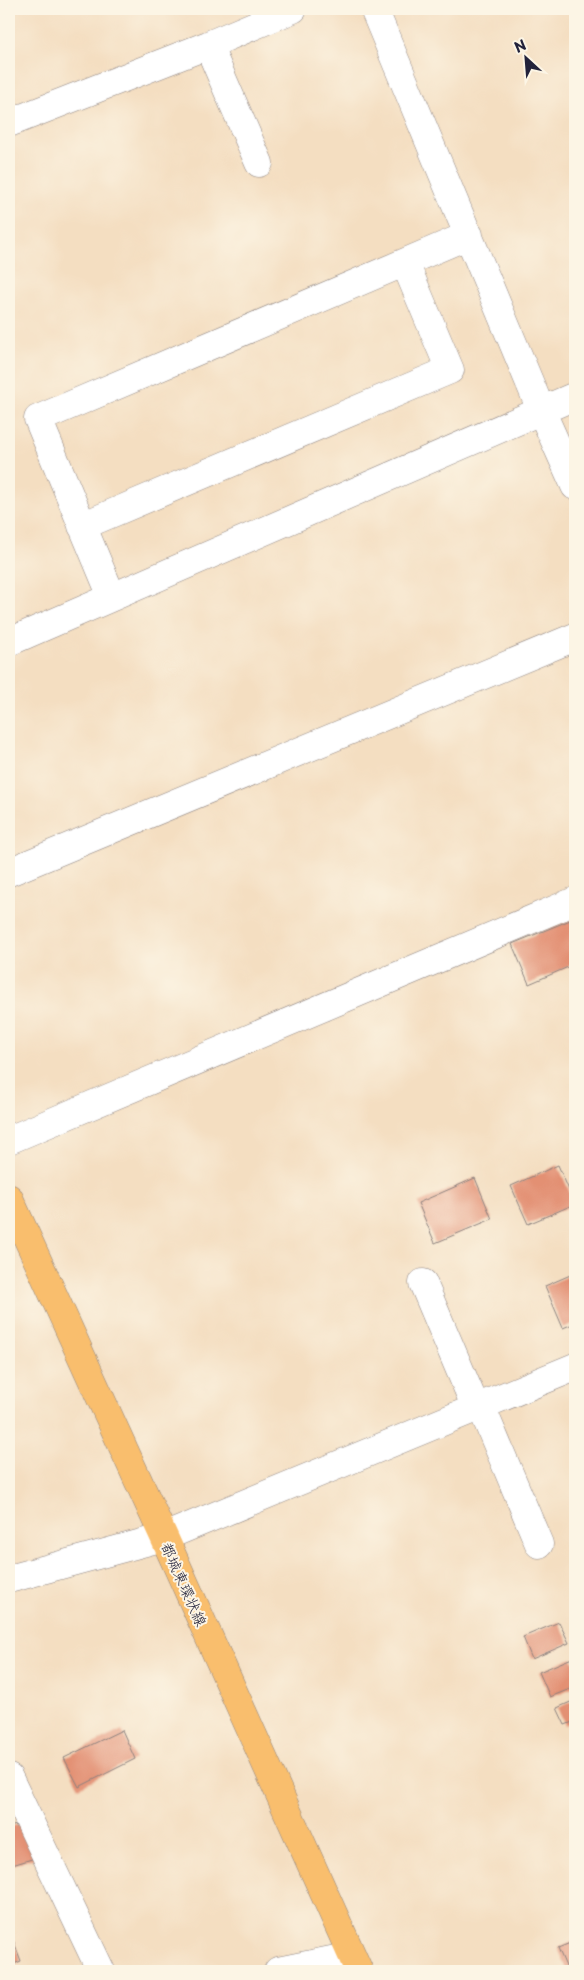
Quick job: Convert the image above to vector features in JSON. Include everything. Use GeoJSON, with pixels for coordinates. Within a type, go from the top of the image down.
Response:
{"type":"FeatureCollection","features":[{"type":"Feature","properties":{"kind":"main road","name":"都城東環状線"},"geometry":{"type":"LineString","coordinates":[[9,1198],[164,1537],[355,1964]]}},
{"type":"Feature","properties":{"kind":"street"},"geometry":{"type":"LineString","coordinates":[[9,123],[208,45],[293,9]]}},
{"type":"Feature","properties":{"kind":"street"},"geometry":{"type":"LineString","coordinates":[[374,9],[541,410],[575,486]]}},
{"type":"Feature","properties":{"kind":"street"},"geometry":{"type":"LineString","coordinates":[[208,45],[259,163]]}},
{"type":"Feature","properties":{"kind":"street"},"geometry":{"type":"LineString","coordinates":[[112,597],[38,419],[469,235]]}},
{"type":"Feature","properties":{"kind":"street"},"geometry":{"type":"LineString","coordinates":[[82,526],[450,370],[405,262]]}},
{"type":"Feature","properties":{"kind":"street"},"geometry":{"type":"LineString","coordinates":[[9,642],[575,396]]}},
{"type":"Feature","properties":{"kind":"street"},"geometry":{"type":"LineString","coordinates":[[9,872],[575,636]]}},
{"type":"Feature","properties":{"kind":"street"},"geometry":{"type":"LineString","coordinates":[[9,1140],[575,901]]}},
{"type":"Feature","properties":{"kind":"street"},"geometry":{"type":"LineString","coordinates":[[423,1283],[539,1544]]}},
{"type":"Feature","properties":{"kind":"street"},"geometry":{"type":"LineString","coordinates":[[9,1579],[164,1537],[575,1368]]}},
{"type":"Feature","properties":{"kind":"street"},"geometry":{"type":"LineString","coordinates":[[9,1778],[15,1804],[101,1971]]}},
{"type":"Feature","properties":{"kind":"street"},"geometry":{"type":"LineString","coordinates":[[278,1971],[355,1964]]}},
{"type":"Feature","properties":{"kind":"building"},"geometry":{"type":"Polygon","coordinates":[[[575,918],[575,964],[529,984],[512,944],[575,918]]]}},
{"type":"Feature","properties":{"kind":"building"},"geometry":{"type":"Polygon","coordinates":[[[558,1165],[575,1204],[528,1224],[511,1186],[558,1165]]]}},
{"type":"Feature","properties":{"kind":"building"},"geometry":{"type":"Polygon","coordinates":[[[475,1178],[492,1219],[435,1243],[418,1203],[475,1178]]]}},
{"type":"Feature","properties":{"kind":"building"},"geometry":{"type":"Polygon","coordinates":[[[575,1273],[575,1323],[563,1328],[545,1286],[575,1273]]]}},
{"type":"Feature","properties":{"kind":"building"},"geometry":{"type":"Polygon","coordinates":[[[559,1622],[569,1643],[532,1659],[523,1637],[559,1622]]]}},
{"type":"Feature","properties":{"kind":"building"},"geometry":{"type":"Polygon","coordinates":[[[572,1658],[575,1664],[575,1687],[550,1697],[539,1672],[572,1658]]]}},
{"type":"Feature","properties":{"kind":"building"},"geometry":{"type":"Polygon","coordinates":[[[575,1700],[575,1721],[565,1725],[557,1708],[575,1700]]]}},
{"type":"Feature","properties":{"kind":"building"},"geometry":{"type":"Polygon","coordinates":[[[122,1730],[135,1759],[79,1787],[64,1758],[122,1730]]]}},
{"type":"Feature","properties":{"kind":"building"},"geometry":{"type":"Polygon","coordinates":[[[24,1823],[35,1858],[9,1866],[9,1827],[24,1823]]]}},
{"type":"Feature","properties":{"kind":"building"},"geometry":{"type":"Polygon","coordinates":[[[9,1929],[21,1961],[9,1966],[9,1929]]]}},
{"type":"Feature","properties":{"kind":"building"},"geometry":{"type":"Polygon","coordinates":[[[575,1941],[575,1971],[568,1971],[558,1948],[575,1941]]]}}]}
